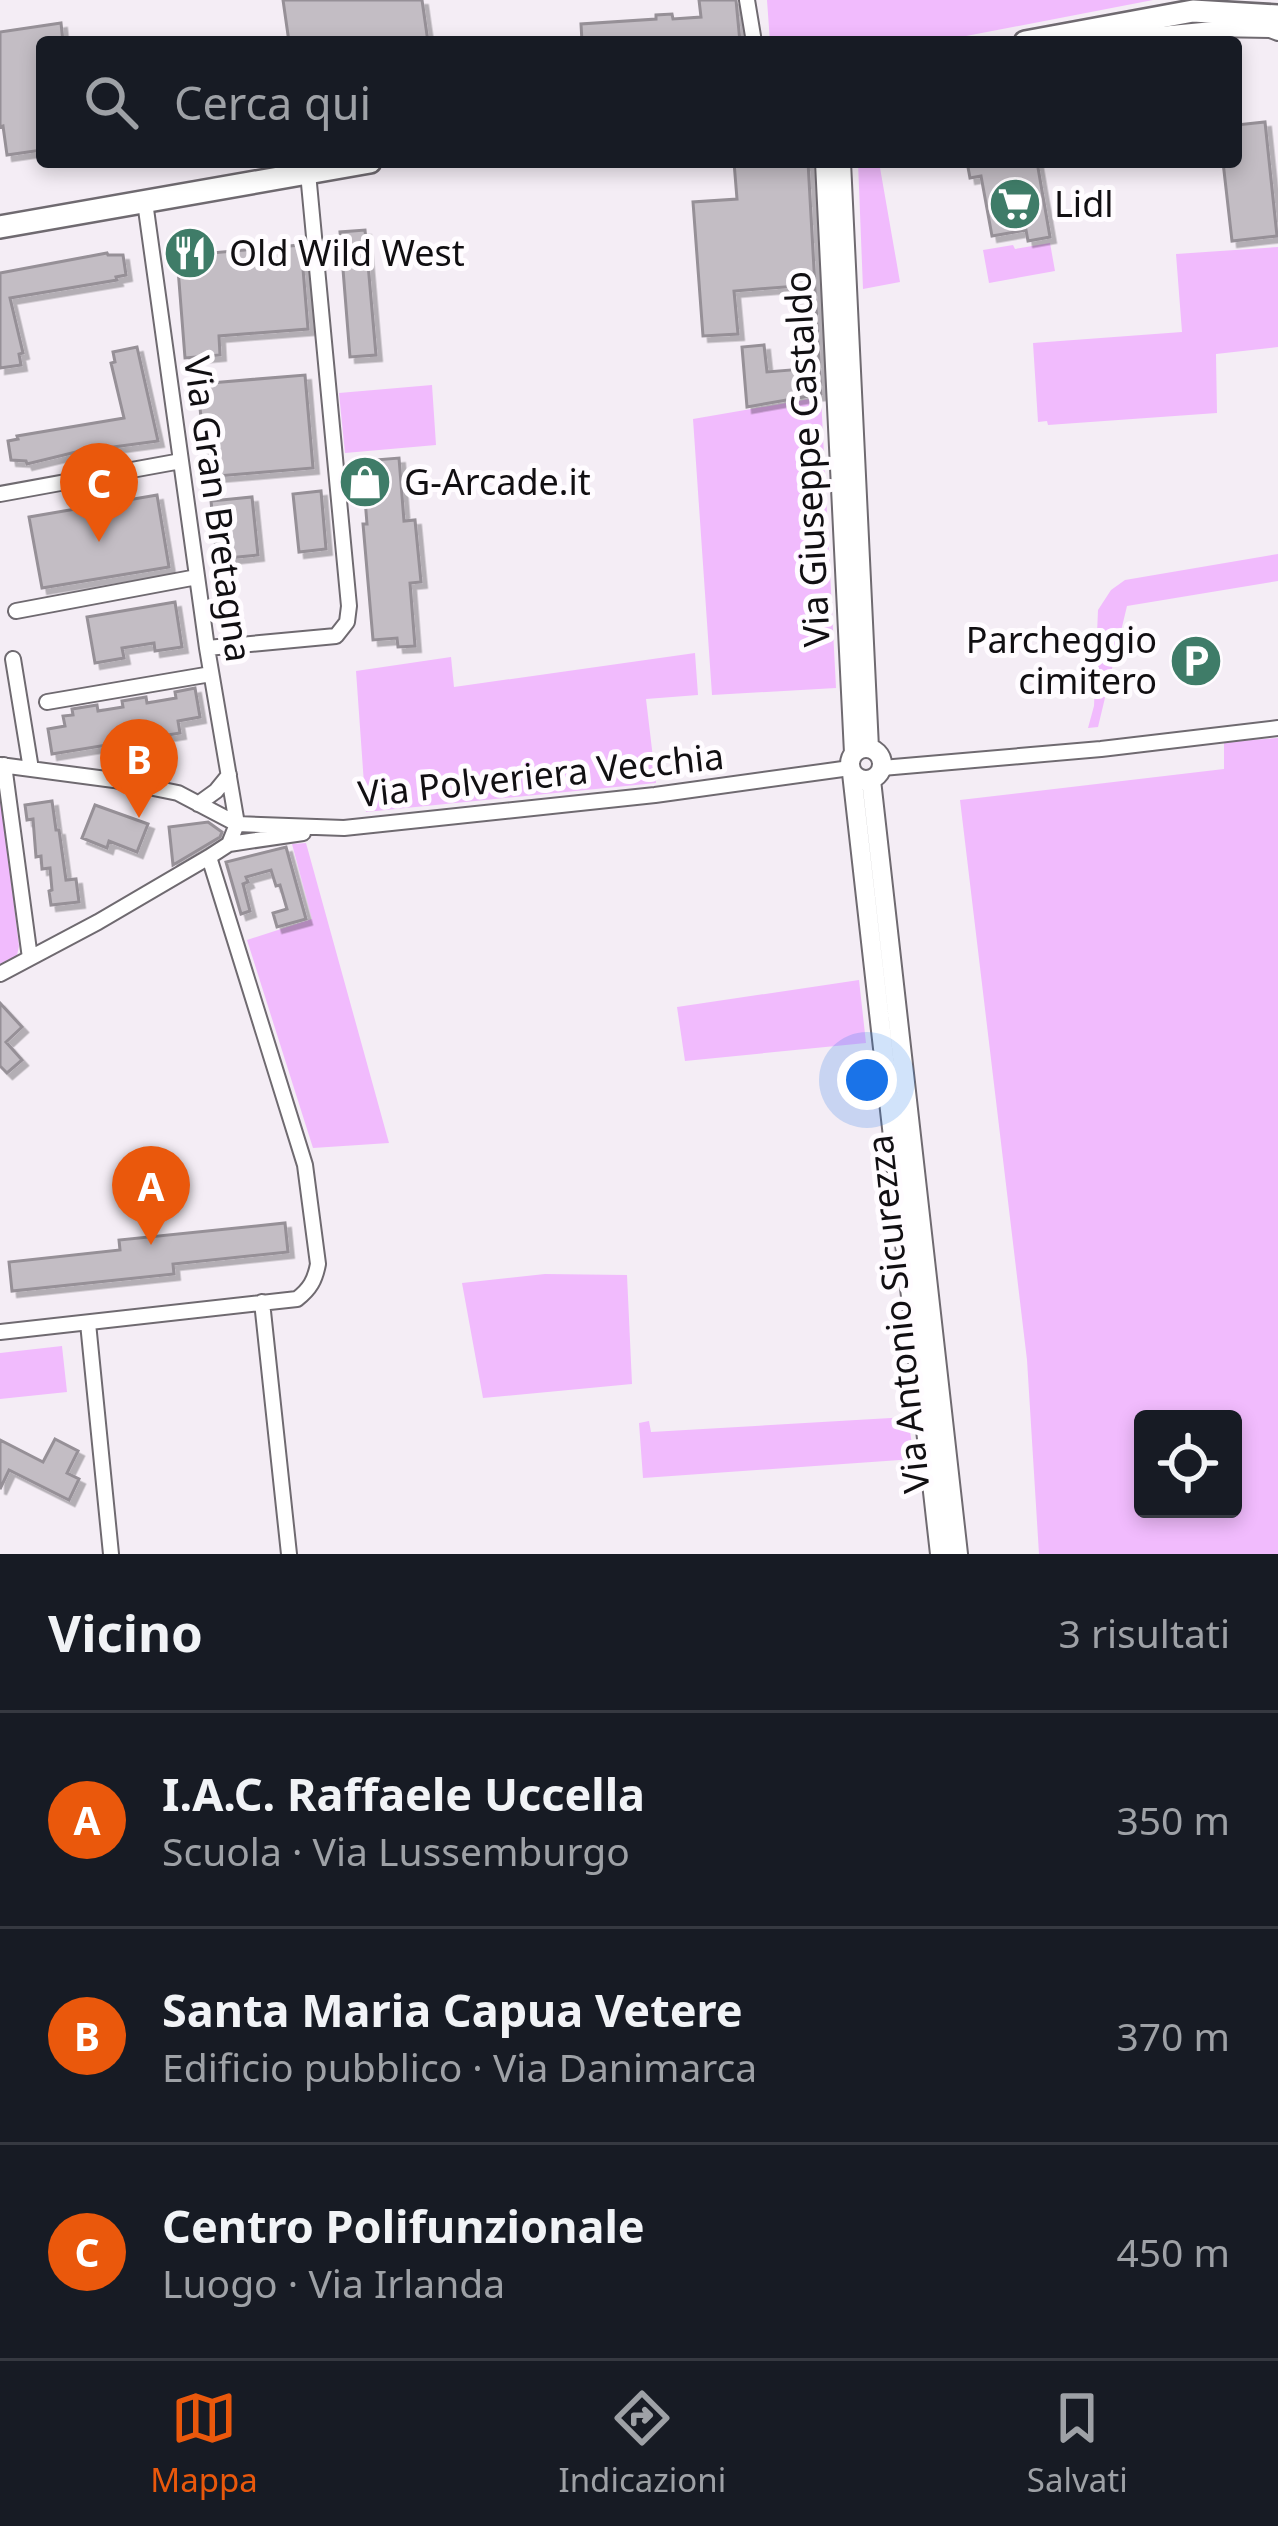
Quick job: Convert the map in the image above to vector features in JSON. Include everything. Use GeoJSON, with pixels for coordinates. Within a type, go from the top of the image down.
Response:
{"type":"FeatureCollection","features":[{"type":"Feature","properties":{"kind":"main road"},"geometry":{"type":"LineString","coordinates":[[1059,36],[1238,0]]}},
{"type":"Feature","properties":{"kind":"main road"},"geometry":{"type":"LineString","coordinates":[[1193,11],[1278,16]]}},
{"type":"Feature","properties":{"kind":"main road"},"geometry":{"type":"LineString","coordinates":[[0,227],[336,168]]}},
{"type":"Feature","properties":{"kind":"street"},"geometry":{"type":"LineString","coordinates":[[747,0],[753,36]]}},
{"type":"Feature","properties":{"kind":"street"},"geometry":{"type":"LineString","coordinates":[[1087,31],[1140,36],[1213,29],[1278,33]]}},
{"type":"Feature","properties":{"kind":"street","name":"Via Giuseppe Castaldo"},"geometry":{"type":"LineString","coordinates":[[825,168],[856,760]]}},
{"type":"Feature","properties":{"kind":"street","name":"Via Giuseppe Castaldo"},"geometry":{"type":"LineString","coordinates":[[841,168],[856,760]]}},
{"type":"Feature","properties":{"kind":"street"},"geometry":{"type":"LineString","coordinates":[[207,648],[336,636],[347,622],[308,173]]}},
{"type":"Feature","properties":{"kind":"street","name":"Via Gran Bretagna"},"geometry":{"type":"LineString","coordinates":[[145,202],[207,648],[238,824]]}},
{"type":"Feature","properties":{"kind":"street"},"geometry":{"type":"LineString","coordinates":[[0,494],[181,461]]}},
{"type":"Feature","properties":{"kind":"street"},"geometry":{"type":"LineString","coordinates":[[16,611],[197,577]]}},
{"type":"Feature","properties":{"kind":"street"},"geometry":{"type":"LineString","coordinates":[[13,659],[31,769]]}},
{"type":"Feature","properties":{"kind":"street"},"geometry":{"type":"LineString","coordinates":[[47,702],[211,674]]}},
{"type":"Feature","properties":{"kind":"street"},"geometry":{"type":"LineString","coordinates":[[877,774],[878,753],[856,760],[860,780],[877,774],[1278,728]]}},
{"type":"Feature","properties":{"kind":"street","name":"Via Polveriera Vecchia"},"geometry":{"type":"LineString","coordinates":[[238,824],[344,828],[655,795],[856,760]]}},
{"type":"Feature","properties":{"kind":"street","name":"Via Antonio Sicurezza"},"geometry":{"type":"LineString","coordinates":[[856,760],[940,1554]]}},
{"type":"Feature","properties":{"kind":"street"},"geometry":{"type":"LineString","coordinates":[[30,958],[2,765],[178,793],[238,824],[229,844]]}},
{"type":"Feature","properties":{"kind":"street","name":"Via Antonio Sicurezza"},"geometry":{"type":"LineString","coordinates":[[877,774],[958,1554]]}},
{"type":"Feature","properties":{"kind":"street"},"geometry":{"type":"LineString","coordinates":[[198,803],[229,775]]}},
{"type":"Feature","properties":{"kind":"street"},"geometry":{"type":"LineString","coordinates":[[0,974],[229,844],[344,828]]}},
{"type":"Feature","properties":{"kind":"street"},"geometry":{"type":"LineString","coordinates":[[0,1332],[297,1299],[315,1278],[318,1264],[305,1165],[208,857]]}},
{"type":"Feature","properties":{"kind":"street"},"geometry":{"type":"LineString","coordinates":[[262,1302],[289,1554]]}},
{"type":"Feature","properties":{"kind":"street"},"geometry":{"type":"LineString","coordinates":[[88,1323],[111,1554]]}},
{"type":"Feature","properties":{"kind":"shaded area"},"geometry":{"type":"Polygon","coordinates":[[[767,0],[1153,0],[966,36],[770,36],[767,0]]]}},
{"type":"Feature","properties":{"kind":"shaded area"},"geometry":{"type":"Polygon","coordinates":[[[858,168],[880,168],[900,282],[863,289],[858,168]]]}},
{"type":"Feature","properties":{"kind":"shaded area"},"geometry":{"type":"Polygon","coordinates":[[[1050,243],[1055,271],[989,283],[983,250],[1050,243]]]}},
{"type":"Feature","properties":{"kind":"shaded area"},"geometry":{"type":"Polygon","coordinates":[[[1278,247],[1278,347],[1216,354],[1217,413],[1038,422],[1033,343],[1182,332],[1176,254],[1278,247]]]}},
{"type":"Feature","properties":{"kind":"shaded area"},"geometry":{"type":"Polygon","coordinates":[[[432,385],[436,445],[345,453],[339,393],[432,385]]]}},
{"type":"Feature","properties":{"kind":"shaded area"},"geometry":{"type":"Polygon","coordinates":[[[821,397],[836,688],[712,695],[693,419],[821,397]]]}},
{"type":"Feature","properties":{"kind":"shaded area"},"geometry":{"type":"Polygon","coordinates":[[[1278,554],[1278,581],[1127,606],[1098,727],[1088,728],[1094,706],[1098,610],[1111,590],[1125,580],[1278,554]]]}},
{"type":"Feature","properties":{"kind":"shaded area"},"geometry":{"type":"Polygon","coordinates":[[[695,653],[698,695],[646,699],[656,783],[366,812],[356,671],[451,657],[454,687],[695,653]]]}},
{"type":"Feature","properties":{"kind":"shaded area"},"geometry":{"type":"Polygon","coordinates":[[[1278,738],[1278,1554],[1039,1554],[1027,1360],[960,800],[1224,769],[1224,742],[1278,738]]]}},
{"type":"Feature","properties":{"kind":"shaded area"},"geometry":{"type":"Polygon","coordinates":[[[0,790],[19,946],[17,955],[0,964],[0,790]]]}},
{"type":"Feature","properties":{"kind":"shaded area"},"geometry":{"type":"Polygon","coordinates":[[[306,843],[389,1143],[313,1148],[247,940],[312,919],[292,844],[306,843]]]}},
{"type":"Feature","properties":{"kind":"shaded area"},"geometry":{"type":"Polygon","coordinates":[[[859,980],[866,1043],[685,1061],[677,1007],[859,980]]]}},
{"type":"Feature","properties":{"kind":"shaded area"},"geometry":{"type":"Polygon","coordinates":[[[545,1274],[627,1275],[632,1384],[483,1398],[462,1283],[545,1274]]]}},
{"type":"Feature","properties":{"kind":"shaded area"},"geometry":{"type":"Polygon","coordinates":[[[62,1346],[67,1392],[0,1399],[0,1353],[62,1346]]]}},
{"type":"Feature","properties":{"kind":"shaded area"},"geometry":{"type":"Polygon","coordinates":[[[908,1417],[914,1459],[643,1478],[639,1423],[649,1421],[651,1432],[908,1417]]]}},
{"type":"Feature","properties":{"kind":"building"},"geometry":{"type":"Polygon","coordinates":[[[283,0],[422,0],[427,36],[288,36],[283,0]]]}},
{"type":"Feature","properties":{"kind":"building"},"geometry":{"type":"Polygon","coordinates":[[[699,0],[736,0],[739,36],[582,36],[581,24],[672,14],[673,19],[701,17],[699,0]]]}},
{"type":"Feature","properties":{"kind":"building"},"geometry":{"type":"Polygon","coordinates":[[[61,23],[62,36],[36,36],[36,151],[7,155],[0,127],[0,32],[61,23]]]}},
{"type":"Feature","properties":{"kind":"building"},"geometry":{"type":"Polygon","coordinates":[[[1265,122],[1277,236],[1232,241],[1224,168],[1242,168],[1242,124],[1265,122]]]}},
{"type":"Feature","properties":{"kind":"building"},"geometry":{"type":"Polygon","coordinates":[[[734,168],[808,168],[821,394],[747,407],[742,347],[764,345],[767,372],[804,369],[797,286],[734,291],[738,334],[703,336],[693,202],[737,199],[734,168]]]}},
{"type":"Feature","properties":{"kind":"building","name":"Lidl"},"geometry":{"type":"Polygon","coordinates":[[[968,168],[1038,168],[1050,237],[1028,241],[1026,230],[992,236],[981,176],[970,178],[968,168]]]}},
{"type":"Feature","properties":{"kind":"building"},"geometry":{"type":"Polygon","coordinates":[[[365,230],[376,355],[350,357],[340,232],[365,230]]]}},
{"type":"Feature","properties":{"kind":"building"},"geometry":{"type":"Polygon","coordinates":[[[301,245],[308,329],[219,336],[220,355],[185,358],[177,256],[301,245]]]}},
{"type":"Feature","properties":{"kind":"building"},"geometry":{"type":"Polygon","coordinates":[[[107,253],[123,255],[126,275],[10,298],[23,353],[19,354],[21,365],[0,368],[0,273],[107,253]]]}},
{"type":"Feature","properties":{"kind":"building"},"geometry":{"type":"Polygon","coordinates":[[[137,347],[158,441],[27,464],[11,460],[8,441],[17,436],[124,418],[111,363],[115,362],[113,352],[137,347]]]}},
{"type":"Feature","properties":{"kind":"building"},"geometry":{"type":"Polygon","coordinates":[[[305,375],[313,468],[206,477],[198,384],[305,375]]]}},
{"type":"Feature","properties":{"kind":"building"},"geometry":{"type":"Polygon","coordinates":[[[399,458],[404,521],[415,520],[421,582],[410,583],[415,646],[398,647],[397,638],[373,640],[362,461],[399,458]]]}},
{"type":"Feature","properties":{"kind":"building"},"geometry":{"type":"Polygon","coordinates":[[[321,491],[326,549],[299,552],[293,494],[321,491]]]}},
{"type":"Feature","properties":{"kind":"building"},"geometry":{"type":"Polygon","coordinates":[[[157,495],[169,567],[42,588],[29,517],[157,495]]]}},
{"type":"Feature","properties":{"kind":"building"},"geometry":{"type":"Polygon","coordinates":[[[252,497],[258,555],[217,559],[211,501],[252,497]]]}},
{"type":"Feature","properties":{"kind":"building"},"geometry":{"type":"Polygon","coordinates":[[[175,602],[182,647],[155,651],[154,643],[122,648],[124,658],[95,663],[87,617],[175,602]]]}},
{"type":"Feature","properties":{"kind":"building"},"geometry":{"type":"Polygon","coordinates":[[[195,688],[200,717],[178,721],[180,733],[52,754],[48,729],[65,726],[63,716],[73,715],[72,709],[123,707],[122,701],[146,697],[147,703],[176,698],[175,692],[195,688]]]}},
{"type":"Feature","properties":{"kind":"building"},"geometry":{"type":"Polygon","coordinates":[[[52,801],[66,880],[76,879],[79,902],[51,905],[50,868],[42,869],[41,856],[36,857],[33,819],[27,820],[25,805],[52,801]]]}},
{"type":"Feature","properties":{"kind":"building"},"geometry":{"type":"Polygon","coordinates":[[[95,805],[148,824],[137,852],[109,841],[107,848],[82,838],[95,805]]]}},
{"type":"Feature","properties":{"kind":"building"},"geometry":{"type":"Polygon","coordinates":[[[208,822],[222,832],[220,837],[173,865],[169,827],[208,822]]]}},
{"type":"Feature","properties":{"kind":"building"},"geometry":{"type":"Polygon","coordinates":[[[286,847],[306,919],[277,927],[273,913],[287,909],[271,870],[246,877],[248,882],[243,884],[250,911],[241,914],[226,862],[286,847]]]}},
{"type":"Feature","properties":{"kind":"building"},"geometry":{"type":"Polygon","coordinates":[[[0,1003],[22,1027],[6,1042],[22,1060],[7,1073],[0,1066],[0,1003]]]}},
{"type":"Feature","properties":{"kind":"building"},"geometry":{"type":"Polygon","coordinates":[[[285,1223],[288,1252],[173,1264],[174,1274],[12,1291],[9,1262],[120,1250],[119,1240],[285,1223]]]}},
{"type":"Feature","properties":{"kind":"building"},"geometry":{"type":"Polygon","coordinates":[[[55,1439],[78,1451],[67,1473],[79,1479],[69,1500],[9,1470],[0,1489],[0,1440],[43,1462],[55,1439]]]}},
{"type":"Feature","properties":{"kind":"place","name":"Lidl"},"geometry":{"type":"Point","coordinates":[1015,204]}},
{"type":"Feature","properties":{"kind":"place","name":"Old Wild West"},"geometry":{"type":"Point","coordinates":[190,253]}},
{"type":"Feature","properties":{"kind":"place","name":"G-Arcade.it"},"geometry":{"type":"Point","coordinates":[365,482]}},
{"type":"Feature","properties":{"kind":"place","name":"Centro Polifunzionale"},"geometry":{"type":"Point","coordinates":[99,542]}},
{"type":"Feature","properties":{"kind":"place","name":"Parcheggio cimitero"},"geometry":{"type":"Point","coordinates":[1196,661]}},
{"type":"Feature","properties":{"kind":"place","name":"Santa Maria Capua Vetere"},"geometry":{"type":"Point","coordinates":[139,818]}},
{"type":"Feature","properties":{"kind":"place","name":"I.A.C. Raffaele Uccella"},"geometry":{"type":"Point","coordinates":[151,1245]}}]}
